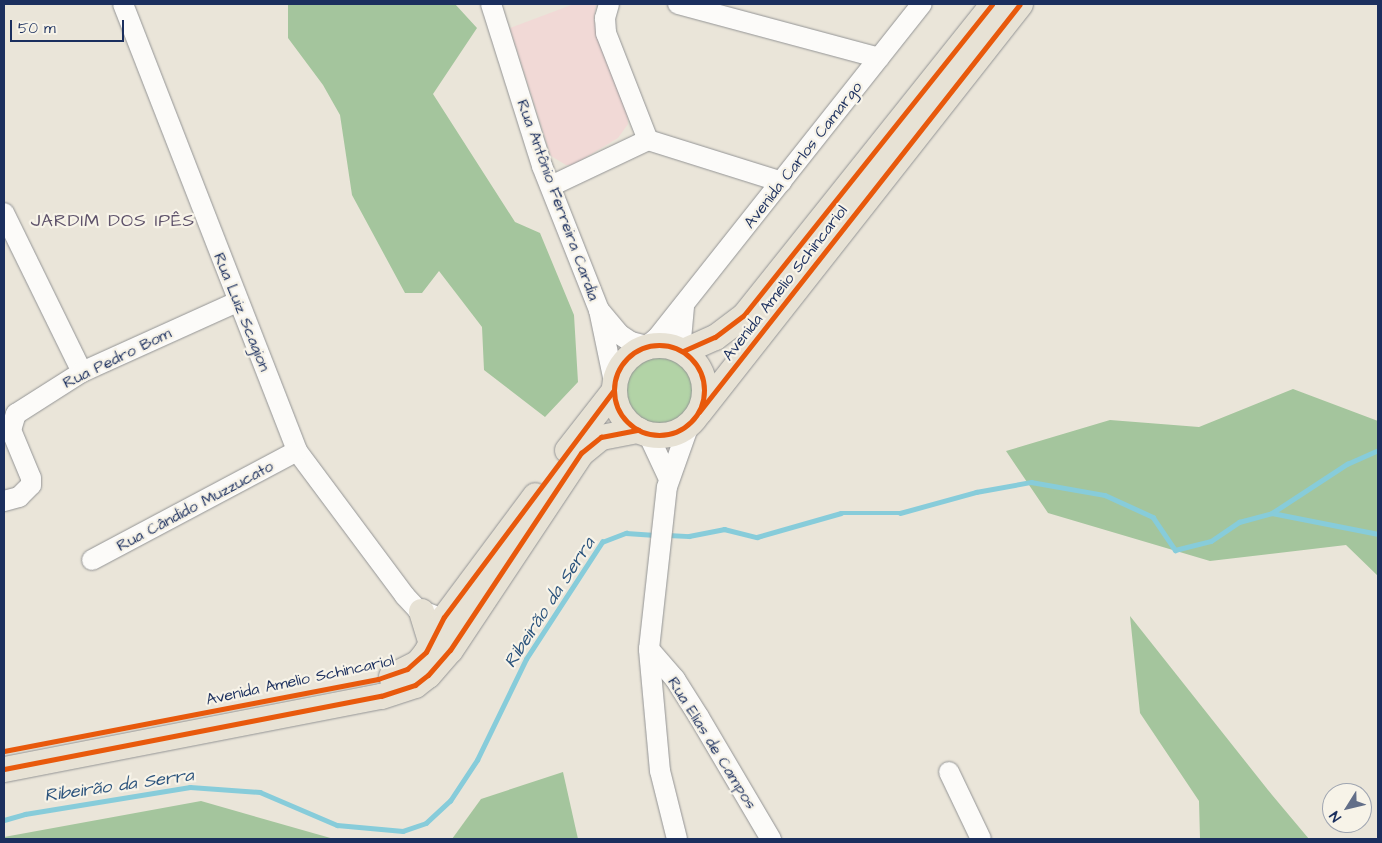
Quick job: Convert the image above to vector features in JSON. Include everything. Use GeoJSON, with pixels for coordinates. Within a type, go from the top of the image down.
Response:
{"type":"FeatureCollection","features":[{"type":"Feature","properties":{"kind":"main road","name":"Avenida Amelio Schincariol"},"geometry":{"type":"LineString","coordinates":[[681,350],[716,337],[744,315],[992,4]]}},
{"type":"Feature","properties":{"kind":"main road","name":"Avenida Amelio Schincariol"},"geometry":{"type":"LineString","coordinates":[[4,751],[392,676],[417,663],[431,642],[424,608],[469,602],[581,454],[601,436],[643,432],[671,434],[694,417],[1020,4]]}},
{"type":"Feature","properties":{"kind":"main road"},"geometry":{"type":"LineString","coordinates":[[647,346],[659,344],[681,350],[693,360],[704,385],[694,417]]}},
{"type":"Feature","properties":{"kind":"main road","name":"Avenida Amelio Schincariol"},"geometry":{"type":"LineString","coordinates":[[4,768],[399,692],[415,685],[439,665],[469,602],[614,387],[619,367],[629,355],[647,346]]}},
{"type":"Feature","properties":{"kind":"main road"},"geometry":{"type":"LineString","coordinates":[[614,387],[620,414],[643,432]]}},
{"type":"Feature","properties":{"kind":"street","name":"Rua Luiz Scagion"},"geometry":{"type":"LineString","coordinates":[[123,4],[237,302],[298,451],[424,608]]}},
{"type":"Feature","properties":{"kind":"street","name":"Rua Antônio Ferreira Cardia"},"geometry":{"type":"LineString","coordinates":[[490,4],[542,166],[552,186],[599,310],[614,387]]}},
{"type":"Feature","properties":{"kind":"street"},"geometry":{"type":"LineString","coordinates":[[609,4],[605,18],[606,32],[648,140]]}},
{"type":"Feature","properties":{"kind":"street"},"geometry":{"type":"LineString","coordinates":[[678,4],[879,58]]}},
{"type":"Feature","properties":{"kind":"street","name":"Avenida Carlos Camargo"},"geometry":{"type":"LineString","coordinates":[[647,346],[684,307],[922,4]]}},
{"type":"Feature","properties":{"kind":"street"},"geometry":{"type":"LineString","coordinates":[[552,186],[648,140],[782,182]]}},
{"type":"Feature","properties":{"kind":"street"},"geometry":{"type":"LineString","coordinates":[[4,213],[82,372]]}},
{"type":"Feature","properties":{"kind":"street","name":"Rua Pedro Bom"},"geometry":{"type":"LineString","coordinates":[[4,501],[19,497],[31,485],[31,478],[11,430],[12,419],[82,372],[237,302]]}},
{"type":"Feature","properties":{"kind":"street"},"geometry":{"type":"LineString","coordinates":[[681,350],[684,307]]}},
{"type":"Feature","properties":{"kind":"street","name":"Rua Antônio Ferreira Cardia"},"geometry":{"type":"LineString","coordinates":[[599,310],[619,334],[631,342],[647,346]]}},
{"type":"Feature","properties":{"kind":"street"},"geometry":{"type":"LineString","coordinates":[[676,839],[660,771],[649,649],[668,483],[694,417]]}},
{"type":"Feature","properties":{"kind":"street"},"geometry":{"type":"LineString","coordinates":[[643,432],[668,483]]}},
{"type":"Feature","properties":{"kind":"street","name":"Rua Cândido Muzzucato"},"geometry":{"type":"LineString","coordinates":[[92,560],[298,451]]}},
{"type":"Feature","properties":{"kind":"street"},"geometry":{"type":"LineString","coordinates":[[424,608],[432,603],[469,602]]}},
{"type":"Feature","properties":{"kind":"street","name":"Rua Elias de Campos"},"geometry":{"type":"LineString","coordinates":[[649,649],[674,680],[699,717],[771,839]]}},
{"type":"Feature","properties":{"kind":"street"},"geometry":{"type":"LineString","coordinates":[[949,772],[981,839]]}},
{"type":"Feature","properties":{"kind":"shaded area"},"geometry":{"type":"Polygon","coordinates":[[[574,4],[596,4],[594,19],[597,36],[627,112],[628,124],[618,138],[573,165],[566,165],[551,156],[510,28],[574,4]]]}},
{"type":"Feature","properties":{"kind":"green space"},"geometry":{"type":"Polygon","coordinates":[[[288,4],[455,4],[477,28],[433,94],[515,222],[540,233],[574,315],[578,382],[545,417],[484,370],[482,327],[439,271],[422,293],[405,293],[352,195],[340,115],[323,85],[288,38],[288,4]]]}},
{"type":"Feature","properties":{"kind":"green space"},"geometry":{"type":"Polygon","coordinates":[[[652,353],[666,353],[680,359],[690,369],[696,383],[696,397],[690,411],[680,421],[666,427],[652,427],[638,421],[628,411],[622,397],[622,383],[628,369],[638,359],[652,353]]]}},
{"type":"Feature","properties":{"kind":"green space"},"geometry":{"type":"Polygon","coordinates":[[[1293,389],[1378,421],[1378,576],[1346,545],[1210,561],[1048,513],[1006,451],[1110,420],[1199,427],[1293,389]]]}},
{"type":"Feature","properties":{"kind":"green space"},"geometry":{"type":"Polygon","coordinates":[[[1130,616],[1309,839],[1200,839],[1199,801],[1140,713],[1130,616]]]}},
{"type":"Feature","properties":{"kind":"green space"},"geometry":{"type":"Polygon","coordinates":[[[563,772],[578,839],[452,839],[481,799],[563,772]]]}},
{"type":"Feature","properties":{"kind":"green space"},"geometry":{"type":"Polygon","coordinates":[[[201,801],[334,839],[4,839],[4,837],[201,801]]]}},
{"type":"Feature","properties":{"kind":"waterway"},"geometry":{"type":"LineString","coordinates":[[1272,513],[1347,464],[1378,450]]}},
{"type":"Feature","properties":{"kind":"waterway","name":"Ribeirão da Serra"},"geometry":{"type":"LineString","coordinates":[[668,535],[689,536],[724,529],[757,537],[841,513],[900,513],[976,492],[1031,482],[1105,495],[1153,517],[1175,550],[1211,541],[1239,522],[1272,513],[1378,534]]}},
{"type":"Feature","properties":{"kind":"waterway","name":"Ribeirão da Serra"},"geometry":{"type":"LineString","coordinates":[[4,820],[25,814],[190,787],[260,792],[337,825],[403,831],[426,823],[450,801],[477,760],[526,659],[602,542],[626,533],[655,535]]}},
{"type":"Feature","properties":{"kind":"cycle path"},"geometry":{"type":"LineString","coordinates":[[683,351],[715,337],[744,315],[992,4]]}},
{"type":"Feature","properties":{"kind":"cycle path"},"geometry":{"type":"LineString","coordinates":[[699,412],[1020,4]]}},
{"type":"Feature","properties":{"kind":"cycle path"},"geometry":{"type":"LineString","coordinates":[[659,345],[676,348],[691,358],[701,373],[704,390],[701,407],[691,422],[676,432],[659,435],[642,432],[627,422],[617,407],[614,390],[617,373],[627,358],[642,348],[659,345]]}},
{"type":"Feature","properties":{"kind":"cycle path"},"geometry":{"type":"LineString","coordinates":[[4,751],[378,679],[407,669],[426,652],[444,617],[613,391]]}},
{"type":"Feature","properties":{"kind":"cycle path"},"geometry":{"type":"LineString","coordinates":[[4,769],[381,696],[415,685],[428,675],[450,650],[581,453],[601,437],[638,430]]}},
{"type":"Feature","properties":{"kind":"district","name":"JARDIM DOS IPÊS"},"geometry":{"type":"Point","coordinates":[113,221]}}]}
